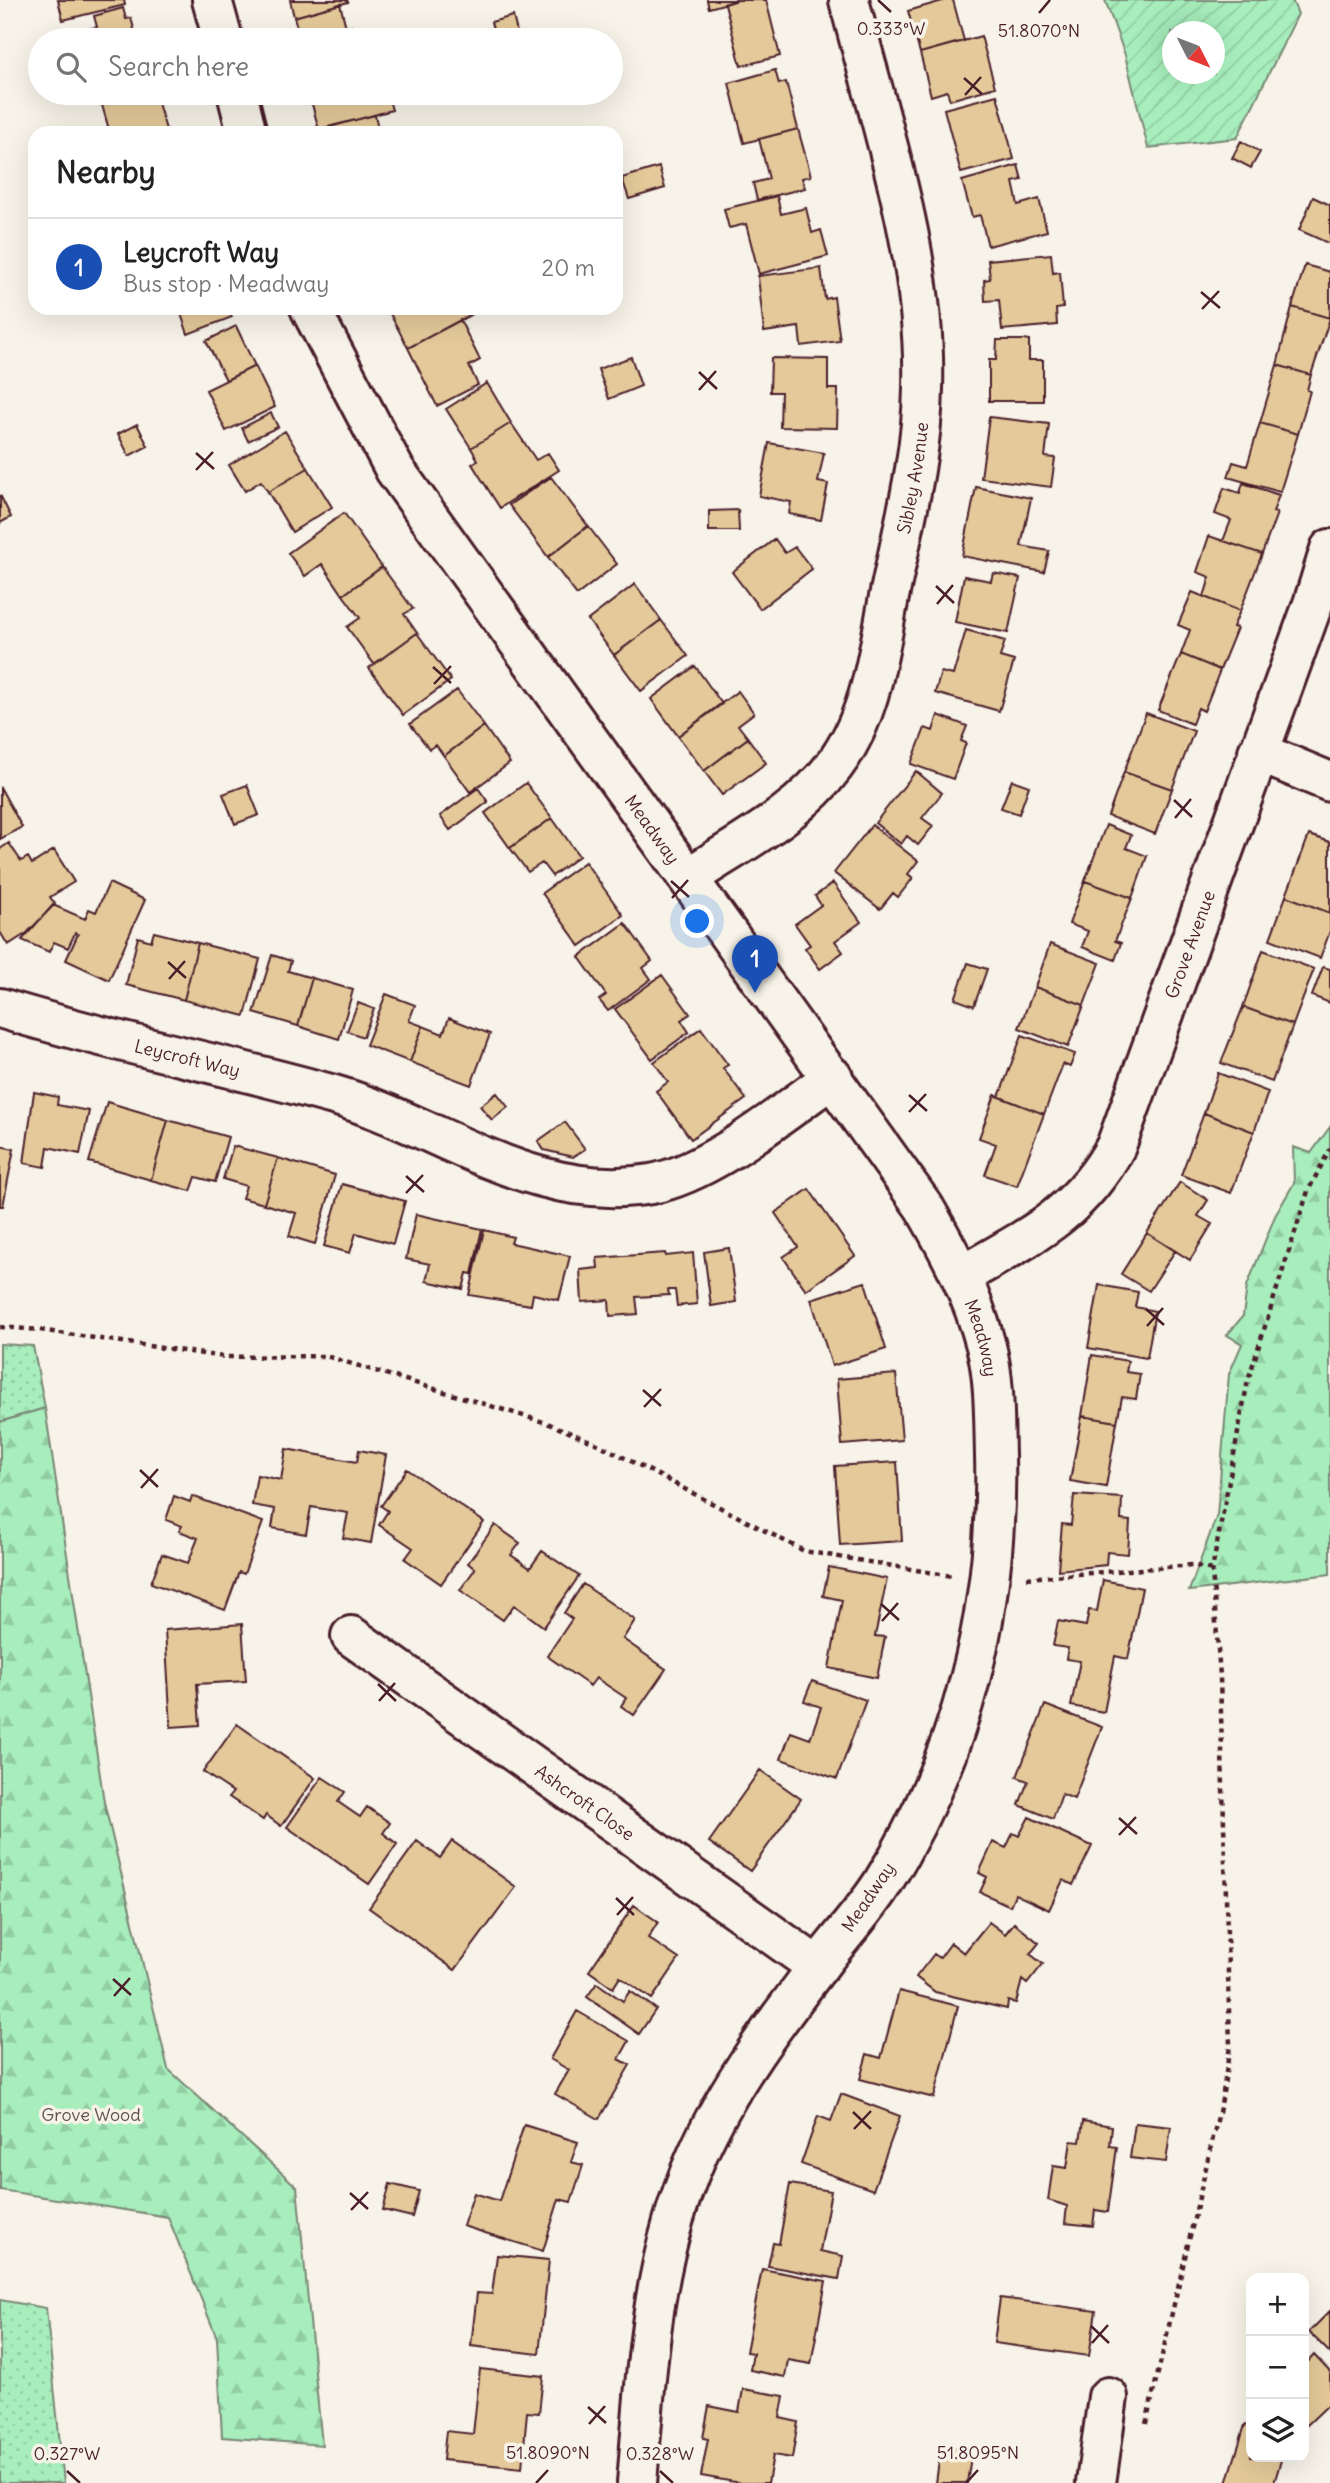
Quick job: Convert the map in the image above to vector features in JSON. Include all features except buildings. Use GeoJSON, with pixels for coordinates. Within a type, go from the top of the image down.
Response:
{"type":"FeatureCollection","features":[{"type":"Feature","properties":{"kind":"street"},"geometry":{"type":"LineString","coordinates":[[212,0],[220,28]]}},
{"type":"Feature","properties":{"kind":"street","name":"Sibley Avenue"},"geometry":{"type":"LineString","coordinates":[[688,878],[810,793],[834,767],[851,740],[870,696],[915,468],[923,389],[917,268],[849,0]]}},
{"type":"Feature","properties":{"kind":"street"},"geometry":{"type":"LineString","coordinates":[[240,105],[245,126]]}},
{"type":"Feature","properties":{"kind":"street","name":"Meadway"},"geometry":{"type":"LineString","coordinates":[[314,315],[395,470],[924,1207],[963,1275],[987,1349],[994,1429],[996,1507],[991,1578],[979,1651],[956,1729],[928,1797],[881,1884],[772,2028],[734,2087],[695,2158],[669,2239],[650,2341],[637,2483]]}},
{"type":"Feature","properties":{"kind":"street","name":"Grove Avenue"},"geometry":{"type":"LineString","coordinates":[[963,1275],[1057,1219],[1080,1199],[1101,1175],[1116,1146],[1313,604],[1330,549]]}},
{"type":"Feature","properties":{"kind":"street"},"geometry":{"type":"LineString","coordinates":[[1258,752],[1330,782]]}},
{"type":"Feature","properties":{"kind":"street","name":"Leycroft Way"},"geometry":{"type":"LineString","coordinates":[[0,1008],[337,1096],[527,1174],[574,1187],[615,1188],[653,1184],[682,1176],[715,1159],[832,1077]]}},
{"type":"Feature","properties":{"kind":"street","name":"Ashcroft Close"},"geometry":{"type":"LineString","coordinates":[[351,1636],[818,1967]]}},
{"type":"Feature","properties":{"kind":"street"},"geometry":{"type":"LineString","coordinates":[[1096,2483],[1108,2397]]}},
{"type":"Feature","properties":{"kind":"path"},"geometry":{"type":"LineString","coordinates":[[1144,2433],[1222,2098],[1230,2046],[1220,1676],[1212,1570],[1248,1380],[1308,1191],[1330,1149]]}},
{"type":"Feature","properties":{"kind":"path"},"geometry":{"type":"LineString","coordinates":[[0,1327],[40,1330],[223,1357],[326,1356],[547,1423],[600,1445],[804,1551],[957,1577],[991,1578],[1193,1565],[1212,1570]]}},
{"type":"Feature","properties":{"kind":"green space"},"geometry":{"type":"Polygon","coordinates":[[[1105,0],[1292,0],[1298,14],[1237,138],[1148,148],[1125,55],[1105,0]]]}},
{"type":"Feature","properties":{"kind":"green space"},"geometry":{"type":"Polygon","coordinates":[[[1330,1127],[1330,1574],[1189,1591],[1217,1515],[1229,1374],[1242,1344],[1227,1335],[1243,1316],[1247,1286],[1275,1216],[1294,1183],[1293,1147],[1311,1153],[1330,1127]]]}},
{"type":"Feature","properties":{"kind":"green space"},"geometry":{"type":"Polygon","coordinates":[[[0,1344],[33,1346],[45,1408],[0,1422],[0,1344]]]}},
{"type":"Feature","properties":{"kind":"green space","name":"Grove Wood"},"geometry":{"type":"Polygon","coordinates":[[[45,1408],[104,1802],[168,2069],[297,2187],[322,2445],[222,2437],[217,2338],[168,2217],[0,2190],[0,1422],[45,1408]]]}},
{"type":"Feature","properties":{"kind":"green space"},"geometry":{"type":"Polygon","coordinates":[[[0,2300],[46,2308],[64,2483],[0,2483],[0,2300]]]}},
{"type":"Feature","properties":{"kind":"place","name":"Leycroft Way"},"geometry":{"type":"Point","coordinates":[755,993]}}]}
